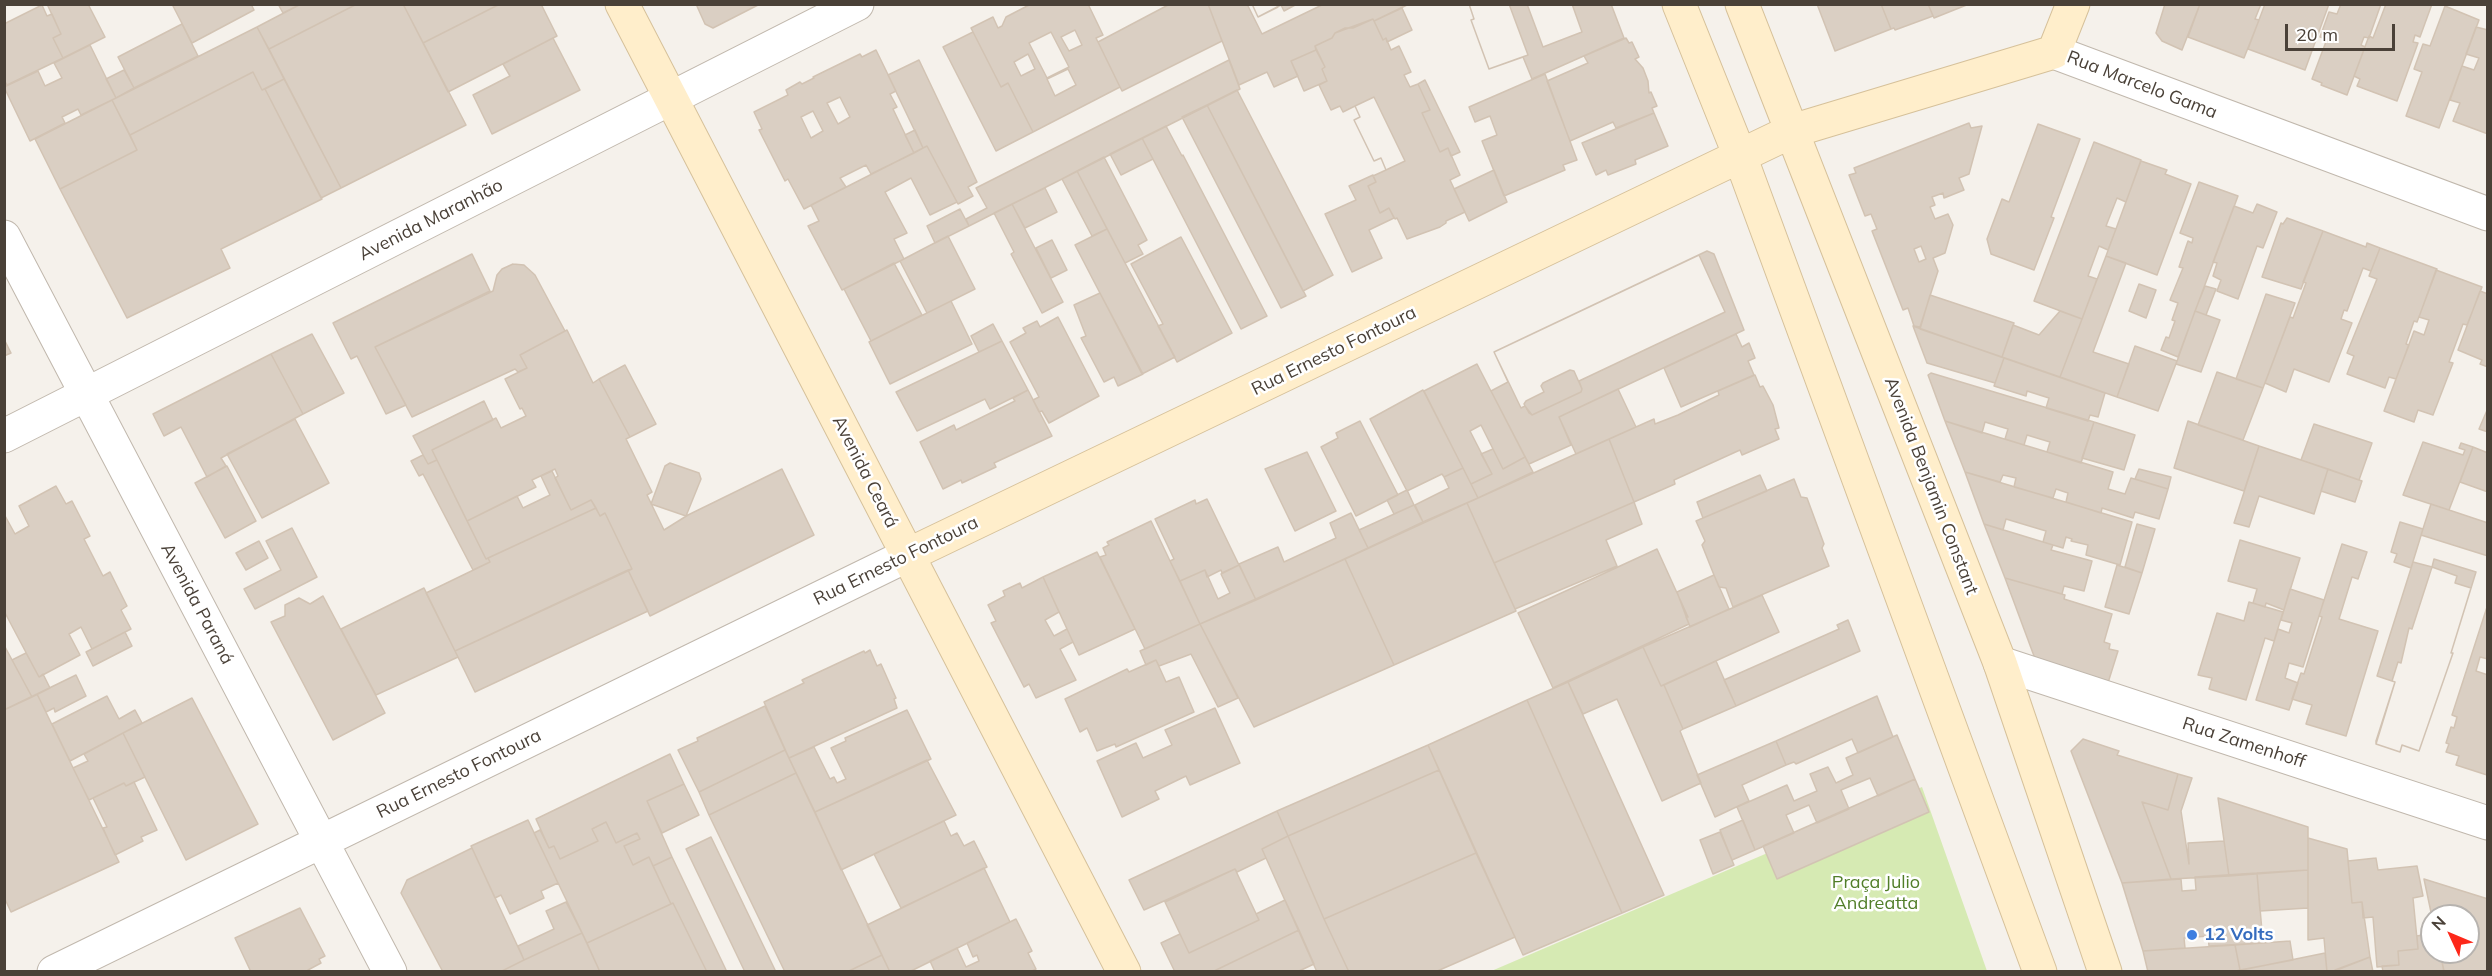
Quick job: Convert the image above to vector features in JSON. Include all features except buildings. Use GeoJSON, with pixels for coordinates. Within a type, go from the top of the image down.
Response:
{"type":"FeatureCollection","features":[{"type":"Feature","properties":{"kind":"street","name":"Avenida Ceará"},"geometry":{"type":"LineString","coordinates":[[622,4],[1124,972]]}},
{"type":"Feature","properties":{"kind":"street","name":"Avenida Maranhão"},"geometry":{"type":"LineString","coordinates":[[4,436],[857,4]]}},
{"type":"Feature","properties":{"kind":"street"},"geometry":{"type":"LineString","coordinates":[[1679,4],[1740,156],[2040,972]]}},
{"type":"Feature","properties":{"kind":"street","name":"Avenida Benjamin Constant"},"geometry":{"type":"LineString","coordinates":[[1742,4],[2000,663],[2105,972]]}},
{"type":"Feature","properties":{"kind":"street"},"geometry":{"type":"LineString","coordinates":[[2054,52],[2073,4]]}},
{"type":"Feature","properties":{"kind":"street","name":"Rua Marcelo Gama"},"geometry":{"type":"LineString","coordinates":[[1740,156],[1792,131],[2054,52],[2487,214]]}},
{"type":"Feature","properties":{"kind":"street","name":"Rua Ernesto Fontoura"},"geometry":{"type":"LineString","coordinates":[[54,972],[908,555],[1740,156]]}},
{"type":"Feature","properties":{"kind":"street","name":"Avenida Paraná"},"geometry":{"type":"LineString","coordinates":[[4,237],[390,972]]}},
{"type":"Feature","properties":{"kind":"street","name":"Rua Zamenhoff"},"geometry":{"type":"LineString","coordinates":[[2000,663],[2487,823]]}},
{"type":"Feature","properties":{"kind":"green space","name":"Praça Julio Andreatta"},"geometry":{"type":"Polygon","coordinates":[[[1922,787],[1987,971],[1489,972],[1922,787]]]}},
{"type":"Feature","properties":{"kind":"place","name":"12 Volts"},"geometry":{"type":"Point","coordinates":[2192,935]}}]}
